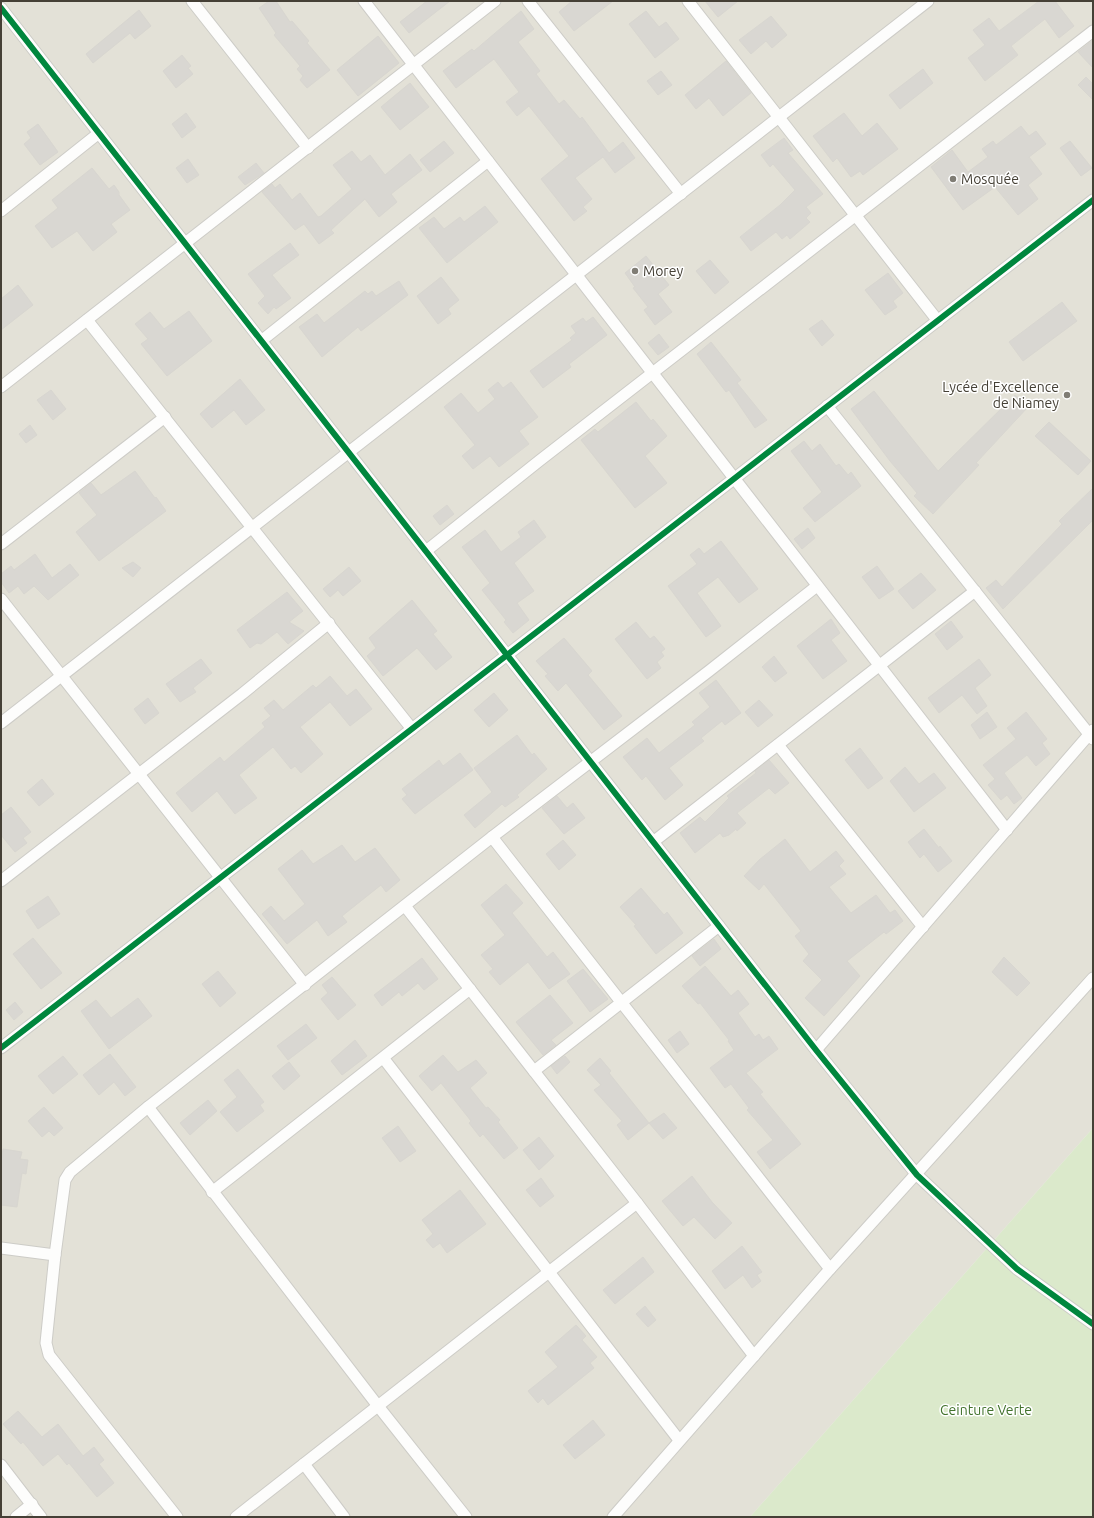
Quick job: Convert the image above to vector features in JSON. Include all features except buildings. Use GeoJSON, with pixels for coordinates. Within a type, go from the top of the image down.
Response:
{"type":"FeatureCollection","features":[{"type":"Feature","properties":{"kind":"street"},"geometry":{"type":"LineString","coordinates":[[192,1],[308,148]]}},
{"type":"Feature","properties":{"kind":"street"},"geometry":{"type":"LineString","coordinates":[[364,1],[1006,830]]}},
{"type":"Feature","properties":{"kind":"street"},"geometry":{"type":"LineString","coordinates":[[1,388],[495,1]]}},
{"type":"Feature","properties":{"kind":"street"},"geometry":{"type":"LineString","coordinates":[[528,1],[681,194]]}},
{"type":"Feature","properties":{"kind":"street"},"geometry":{"type":"LineString","coordinates":[[1,723],[928,1]]}},
{"type":"Feature","properties":{"kind":"street"},"geometry":{"type":"LineString","coordinates":[[690,2],[938,321]]}},
{"type":"Feature","properties":{"kind":"street"},"geometry":{"type":"LineString","coordinates":[[1,8],[816,1050],[917,1174],[1017,1269],[1093,1324]]}},
{"type":"Feature","properties":{"kind":"street"},"geometry":{"type":"LineString","coordinates":[[426,552],[1093,31]]}},
{"type":"Feature","properties":{"kind":"street"},"geometry":{"type":"LineString","coordinates":[[2,208],[99,133]]}},
{"type":"Feature","properties":{"kind":"street"},"geometry":{"type":"LineString","coordinates":[[262,341],[488,161]]}},
{"type":"Feature","properties":{"kind":"street"},"geometry":{"type":"LineString","coordinates":[[1,1048],[1093,200]]}},
{"type":"Feature","properties":{"kind":"street"},"geometry":{"type":"LineString","coordinates":[[87,320],[412,728]]}},
{"type":"Feature","properties":{"kind":"street"},"geometry":{"type":"LineString","coordinates":[[816,1050],[1006,830],[1092,735],[827,406]]}},
{"type":"Feature","properties":{"kind":"street"},"geometry":{"type":"LineString","coordinates":[[1,544],[165,417]]}},
{"type":"Feature","properties":{"kind":"street"},"geometry":{"type":"LineString","coordinates":[[177,1517],[49,1355],[46,1342],[55,1255],[65,1180],[70,1172],[148,1107],[492,837],[709,671],[817,586]]}},
{"type":"Feature","properties":{"kind":"street"},"geometry":{"type":"LineString","coordinates":[[654,842],[880,667],[975,591]]}},
{"type":"Feature","properties":{"kind":"street"},"geometry":{"type":"LineString","coordinates":[[1,599],[305,985]]}},
{"type":"Feature","properties":{"kind":"street"},"geometry":{"type":"LineString","coordinates":[[1,881],[242,694],[329,623]]}},
{"type":"Feature","properties":{"kind":"street"},"geometry":{"type":"LineString","coordinates":[[778,745],[923,927]]}},
{"type":"Feature","properties":{"kind":"street"},"geometry":{"type":"LineString","coordinates":[[492,837],[830,1269]]}},
{"type":"Feature","properties":{"kind":"street"},"geometry":{"type":"LineString","coordinates":[[405,906],[534,1070],[754,1356]]}},
{"type":"Feature","properties":{"kind":"street"},"geometry":{"type":"LineString","coordinates":[[534,1070],[719,926]]}},
{"type":"Feature","properties":{"kind":"street"},"geometry":{"type":"LineString","coordinates":[[613,1517],[830,1269],[1093,978]]}},
{"type":"Feature","properties":{"kind":"street"},"geometry":{"type":"LineString","coordinates":[[212,1192],[470,989]]}},
{"type":"Feature","properties":{"kind":"street"},"geometry":{"type":"LineString","coordinates":[[384,1058],[679,1440]]}},
{"type":"Feature","properties":{"kind":"street"},"geometry":{"type":"LineString","coordinates":[[148,1107],[212,1192],[466,1517]]}},
{"type":"Feature","properties":{"kind":"street"},"geometry":{"type":"LineString","coordinates":[[236,1517],[637,1203]]}},
{"type":"Feature","properties":{"kind":"street"},"geometry":{"type":"LineString","coordinates":[[1,1248],[55,1255]]}},
{"type":"Feature","properties":{"kind":"street"},"geometry":{"type":"LineString","coordinates":[[304,1464],[344,1517]]}},
{"type":"Feature","properties":{"kind":"street"},"geometry":{"type":"LineString","coordinates":[[1,1465],[41,1517]]}},
{"type":"Feature","properties":{"kind":"street"},"geometry":{"type":"LineString","coordinates":[[16,1517],[32,1504]]}},
{"type":"Feature","properties":{"kind":"shaded area"},"geometry":{"type":"Polygon","coordinates":[[[1,1],[1093,1],[1093,1128],[750,1517],[1,1517],[1,1]]]}},
{"type":"Feature","properties":{"kind":"green space","name":"Ceinture Verte"},"geometry":{"type":"Polygon","coordinates":[[[1093,1128],[1093,1517],[750,1517],[1093,1128]]]}},
{"type":"Feature","properties":{"kind":"cycle path"},"geometry":{"type":"LineString","coordinates":[[1,8],[816,1050],[917,1175],[1017,1269],[1093,1324]]}},
{"type":"Feature","properties":{"kind":"cycle path"},"geometry":{"type":"LineString","coordinates":[[1,1048],[1093,200]]}},
{"type":"Feature","properties":{"kind":"place","name":"Mosquée"},"geometry":{"type":"Point","coordinates":[953,179]}},
{"type":"Feature","properties":{"kind":"place","name":"Morey"},"geometry":{"type":"Point","coordinates":[635,271]}},
{"type":"Feature","properties":{"kind":"place","name":"Lycée d'Excellence de Niamey"},"geometry":{"type":"Point","coordinates":[1067,395]}}]}
